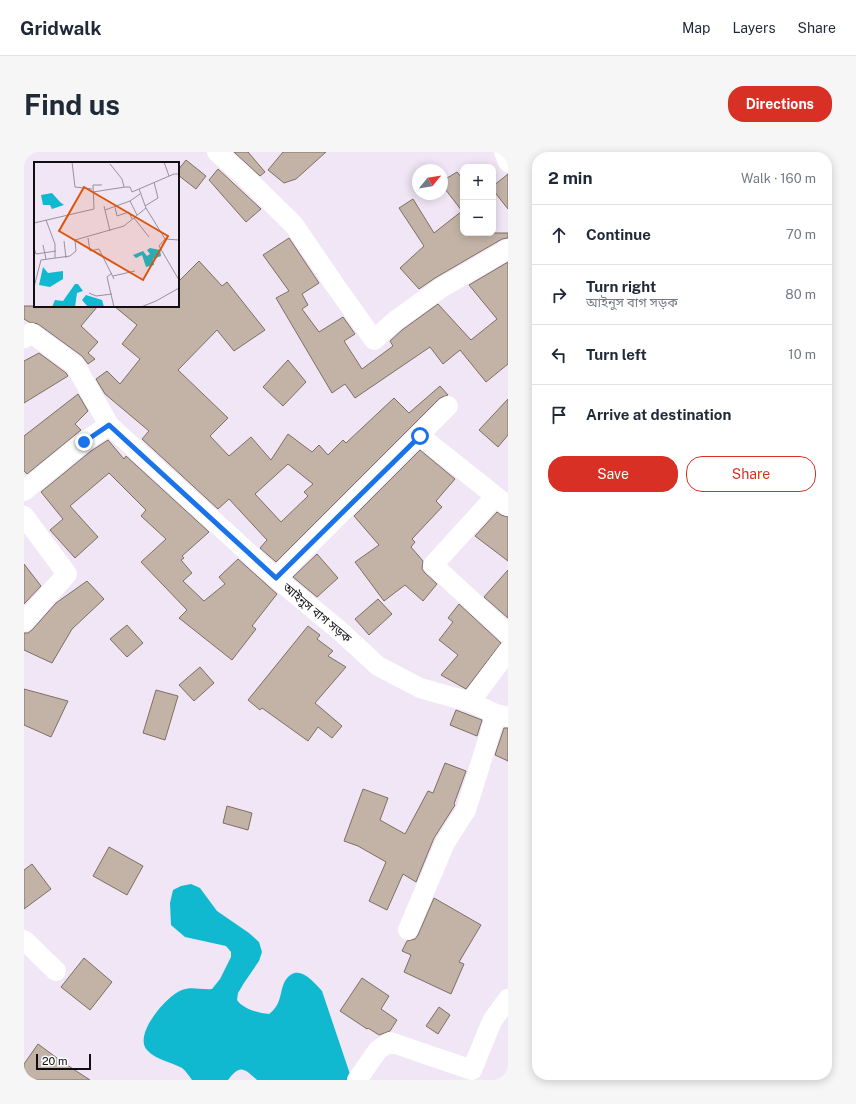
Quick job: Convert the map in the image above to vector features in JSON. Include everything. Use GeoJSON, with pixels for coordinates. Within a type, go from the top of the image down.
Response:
{"type":"FeatureCollection","features":[{"type":"Feature","properties":{"kind":"street"},"geometry":{"type":"LineString","coordinates":[[217,152],[294,225],[374,340],[395,321],[441,288],[508,249]]}},
{"type":"Feature","properties":{"kind":"street"},"geometry":{"type":"LineString","coordinates":[[504,152],[508,162]]}},
{"type":"Feature","properties":{"kind":"street","name":"আইনুস বাগ সড়ক"},"geometry":{"type":"LineString","coordinates":[[24,338],[31,333],[75,365],[109,425],[276,578],[340,631],[378,666],[420,688],[470,702],[502,715]]}},
{"type":"Feature","properties":{"kind":"street"},"geometry":{"type":"LineString","coordinates":[[276,578],[420,436],[448,406]]}},
{"type":"Feature","properties":{"kind":"street"},"geometry":{"type":"LineString","coordinates":[[24,491],[84,442],[109,425]]}},
{"type":"Feature","properties":{"kind":"street"},"geometry":{"type":"LineString","coordinates":[[420,436],[502,502],[432,565],[508,634]]}},
{"type":"Feature","properties":{"kind":"street"},"geometry":{"type":"LineString","coordinates":[[24,516],[67,574],[24,622]]}},
{"type":"Feature","properties":{"kind":"street"},"geometry":{"type":"LineString","coordinates":[[470,702],[508,651]]}},
{"type":"Feature","properties":{"kind":"street"},"geometry":{"type":"LineString","coordinates":[[408,930],[445,844],[466,810],[502,715]]}},
{"type":"Feature","properties":{"kind":"street"},"geometry":{"type":"LineString","coordinates":[[24,940],[56,971]]}},
{"type":"Feature","properties":{"kind":"street"},"geometry":{"type":"LineString","coordinates":[[357,1080],[378,1050],[390,1042],[475,1075],[492,1021],[508,999]]}},
{"type":"Feature","properties":{"kind":"water"},"geometry":{"type":"Polygon","coordinates":[[[191,884],[200,888],[217,911],[249,933],[259,942],[262,952],[259,961],[238,993],[237,1000],[243,1006],[251,1010],[269,1014],[277,1005],[285,981],[290,976],[294,973],[299,973],[309,978],[322,991],[351,1077],[349,1080],[257,1080],[249,1073],[239,1070],[228,1080],[192,1080],[182,1068],[159,1059],[147,1050],[144,1043],[144,1035],[153,1017],[160,1008],[175,994],[182,990],[189,988],[212,989],[220,979],[231,957],[231,952],[226,946],[185,937],[171,925],[170,903],[173,890],[181,886],[191,884]]]}},
{"type":"Feature","properties":{"kind":"building"},"geometry":{"type":"Polygon","coordinates":[[[234,152],[248,152],[265,172],[260,176],[234,152]]]}},
{"type":"Feature","properties":{"kind":"building"},"geometry":{"type":"Polygon","coordinates":[[[283,152],[326,152],[296,179],[284,183],[268,170],[283,152]]]}},
{"type":"Feature","properties":{"kind":"building"},"geometry":{"type":"Polygon","coordinates":[[[186,160],[206,176],[196,189],[179,176],[179,169],[186,160]]]}},
{"type":"Feature","properties":{"kind":"building"},"geometry":{"type":"Polygon","coordinates":[[[218,169],[261,209],[246,222],[209,180],[218,169]]]}},
{"type":"Feature","properties":{"kind":"building"},"geometry":{"type":"Polygon","coordinates":[[[457,172],[460,176],[460,208],[448,193],[448,177],[457,172]]]}},
{"type":"Feature","properties":{"kind":"building"},"geometry":{"type":"Polygon","coordinates":[[[508,174],[508,209],[496,194],[496,184],[508,174]]]}},
{"type":"Feature","properties":{"kind":"building"},"geometry":{"type":"Polygon","coordinates":[[[414,200],[434,233],[460,213],[460,236],[496,236],[496,233],[508,233],[508,238],[502,239],[419,289],[400,268],[424,246],[399,208],[414,200]]]}},
{"type":"Feature","properties":{"kind":"building"},"geometry":{"type":"Polygon","coordinates":[[[289,238],[319,283],[302,294],[308,305],[302,309],[319,332],[343,317],[355,334],[344,341],[362,369],[393,346],[390,341],[402,330],[438,304],[471,340],[497,319],[469,285],[508,262],[508,364],[486,382],[460,350],[443,364],[430,347],[355,398],[345,384],[332,393],[276,298],[289,291],[263,255],[289,238]]]}},
{"type":"Feature","properties":{"kind":"building"},"geometry":{"type":"Polygon","coordinates":[[[199,261],[222,286],[227,282],[265,330],[234,351],[217,330],[178,370],[228,418],[210,436],[229,456],[251,437],[271,460],[288,434],[312,452],[319,445],[328,455],[343,440],[346,443],[394,398],[409,413],[440,386],[448,395],[440,398],[276,562],[260,548],[267,540],[229,499],[218,509],[142,439],[149,431],[105,394],[96,379],[107,371],[120,384],[140,359],[122,344],[137,325],[115,307],[179,307],[179,281],[199,261]],[[288,464],[255,494],[281,522],[308,496],[304,492],[313,484],[288,464]]]}},
{"type":"Feature","properties":{"kind":"building"},"geometry":{"type":"Polygon","coordinates":[[[24,306],[97,307],[81,326],[98,342],[88,353],[95,359],[88,364],[82,356],[38,324],[24,319],[24,306]]]}},
{"type":"Feature","properties":{"kind":"building"},"geometry":{"type":"Polygon","coordinates":[[[39,353],[68,376],[24,403],[24,361],[39,353]]]}},
{"type":"Feature","properties":{"kind":"building"},"geometry":{"type":"Polygon","coordinates":[[[288,360],[306,382],[283,406],[263,387],[288,360]]]}},
{"type":"Feature","properties":{"kind":"building"},"geometry":{"type":"Polygon","coordinates":[[[78,394],[88,411],[75,424],[81,430],[27,474],[24,471],[24,436],[78,394]]]}},
{"type":"Feature","properties":{"kind":"building"},"geometry":{"type":"Polygon","coordinates":[[[508,399],[508,435],[498,447],[479,430],[508,399]]]}},
{"type":"Feature","properties":{"kind":"building"},"geometry":{"type":"Polygon","coordinates":[[[108,440],[124,459],[126,456],[209,532],[182,556],[184,558],[181,560],[192,573],[183,581],[204,601],[225,584],[219,577],[238,559],[277,594],[252,626],[256,629],[232,660],[179,618],[187,610],[141,562],[166,539],[141,516],[146,510],[109,473],[70,506],[98,537],[75,558],[50,530],[63,519],[41,492],[91,451],[108,440]]]}},
{"type":"Feature","properties":{"kind":"building"},"geometry":{"type":"Polygon","coordinates":[[[420,450],[455,479],[436,501],[442,507],[412,539],[415,542],[411,547],[423,561],[422,569],[437,584],[423,601],[405,585],[384,601],[355,562],[379,545],[354,516],[420,450]]]}},
{"type":"Feature","properties":{"kind":"building"},"geometry":{"type":"Polygon","coordinates":[[[497,512],[508,517],[508,561],[475,536],[497,512]]]}},
{"type":"Feature","properties":{"kind":"building"},"geometry":{"type":"Polygon","coordinates":[[[317,554],[338,578],[317,597],[293,577],[317,554]]]}},
{"type":"Feature","properties":{"kind":"building"},"geometry":{"type":"Polygon","coordinates":[[[24,564],[41,586],[24,604],[24,564]]]}},
{"type":"Feature","properties":{"kind":"building"},"geometry":{"type":"Polygon","coordinates":[[[508,570],[508,618],[484,597],[508,570]]]}},
{"type":"Feature","properties":{"kind":"building"},"geometry":{"type":"Polygon","coordinates":[[[87,581],[104,599],[72,629],[52,663],[24,650],[24,633],[28,633],[32,630],[56,603],[87,581]]]}},
{"type":"Feature","properties":{"kind":"building"},"geometry":{"type":"Polygon","coordinates":[[[378,599],[392,614],[369,635],[355,619],[378,599]]]}},
{"type":"Feature","properties":{"kind":"building"},"geometry":{"type":"Polygon","coordinates":[[[459,604],[501,643],[466,689],[441,675],[458,655],[439,640],[453,622],[448,618],[459,604]]]}},
{"type":"Feature","properties":{"kind":"building"},"geometry":{"type":"Polygon","coordinates":[[[127,625],[143,643],[127,657],[110,639],[127,625]]]}},
{"type":"Feature","properties":{"kind":"building"},"geometry":{"type":"Polygon","coordinates":[[[308,626],[320,635],[317,639],[333,651],[328,656],[346,667],[315,703],[342,726],[332,738],[318,727],[308,741],[262,708],[260,710],[248,700],[308,626]]]}},
{"type":"Feature","properties":{"kind":"building"},"geometry":{"type":"Polygon","coordinates":[[[200,667],[214,683],[194,701],[179,685],[200,667]]]}},
{"type":"Feature","properties":{"kind":"building"},"geometry":{"type":"Polygon","coordinates":[[[24,689],[68,701],[51,737],[24,725],[24,689]]]}},
{"type":"Feature","properties":{"kind":"building"},"geometry":{"type":"Polygon","coordinates":[[[156,690],[178,696],[165,740],[143,733],[156,690]]]}},
{"type":"Feature","properties":{"kind":"building"},"geometry":{"type":"Polygon","coordinates":[[[456,710],[482,720],[477,736],[450,725],[456,710]]]}},
{"type":"Feature","properties":{"kind":"building"},"geometry":{"type":"Polygon","coordinates":[[[504,728],[508,728],[508,761],[495,755],[504,728]]]}},
{"type":"Feature","properties":{"kind":"building"},"geometry":{"type":"Polygon","coordinates":[[[445,763],[466,771],[454,804],[455,805],[434,838],[416,882],[403,874],[387,910],[369,901],[386,862],[358,846],[344,841],[363,789],[388,798],[380,820],[405,834],[428,791],[433,793],[445,763]]]}},
{"type":"Feature","properties":{"kind":"building"},"geometry":{"type":"Polygon","coordinates":[[[227,806],[252,813],[248,830],[223,823],[227,806]]]}},
{"type":"Feature","properties":{"kind":"building"},"geometry":{"type":"Polygon","coordinates":[[[109,847],[143,866],[127,895],[93,876],[109,847]]]}},
{"type":"Feature","properties":{"kind":"building"},"geometry":{"type":"Polygon","coordinates":[[[32,864],[51,889],[24,909],[24,870],[32,864]]]}},
{"type":"Feature","properties":{"kind":"building"},"geometry":{"type":"Polygon","coordinates":[[[434,898],[481,925],[459,962],[464,964],[451,994],[404,972],[411,955],[402,951],[407,941],[415,939],[418,935],[434,898]]]}},
{"type":"Feature","properties":{"kind":"building"},"geometry":{"type":"Polygon","coordinates":[[[84,958],[112,982],[90,1010],[61,987],[84,958]]]}},
{"type":"Feature","properties":{"kind":"building"},"geometry":{"type":"Polygon","coordinates":[[[362,978],[389,996],[381,1009],[397,1020],[390,1031],[379,1035],[340,1011],[362,978]]]}},
{"type":"Feature","properties":{"kind":"building"},"geometry":{"type":"Polygon","coordinates":[[[439,1007],[450,1015],[438,1034],[426,1026],[439,1007]]]}},
{"type":"Feature","properties":{"kind":"building"},"geometry":{"type":"Polygon","coordinates":[[[38,1044],[90,1080],[24,1080],[24,1064],[38,1044]]]}},
{"type":"Feature","properties":{"kind":"route"},"geometry":{"type":"LineString","coordinates":[[84,442],[109,425],[276,578],[420,436]]}}]}
